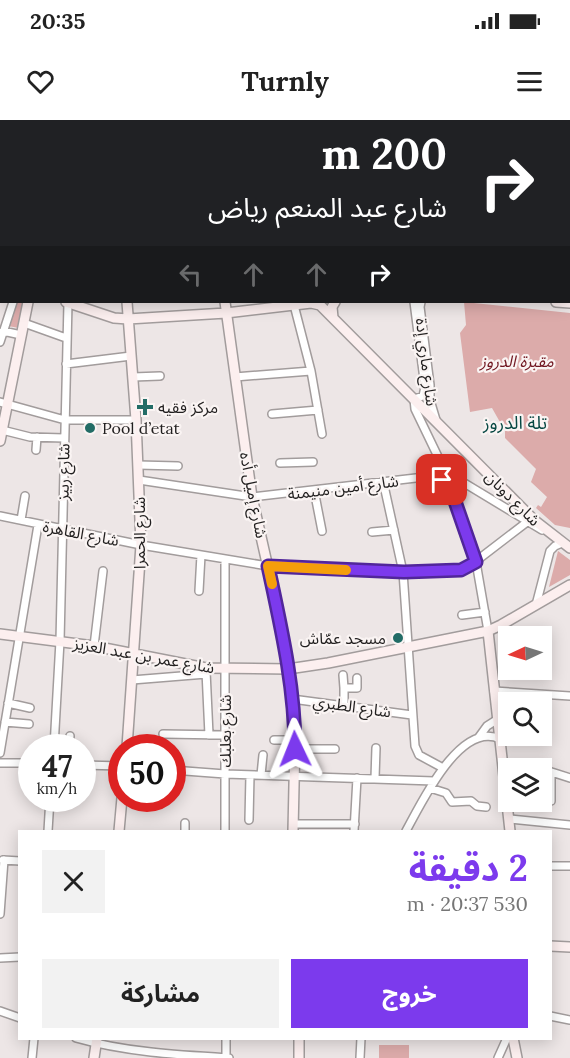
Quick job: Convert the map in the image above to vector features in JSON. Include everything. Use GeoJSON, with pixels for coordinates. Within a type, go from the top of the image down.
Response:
{"type":"FeatureCollection","features":[{"type":"Feature","properties":{"kind":"street"},"geometry":{"type":"LineString","coordinates":[[0,342],[12,303]]}},
{"type":"Feature","properties":{"kind":"street"},"geometry":{"type":"LineString","coordinates":[[0,441],[3,403],[28,303]]}},
{"type":"Feature","properties":{"kind":"street","name":"شارع ربيز"},"geometry":{"type":"LineString","coordinates":[[55,734],[60,641],[67,303]]}},
{"type":"Feature","properties":{"kind":"street","name":"شارع الحمرا"},"geometry":{"type":"LineString","coordinates":[[127,303],[136,420],[141,545],[128,734]]}},
{"type":"Feature","properties":{"kind":"street","name":"شارع إميل أده"},"geometry":{"type":"LineString","coordinates":[[225,303],[252,497],[281,625],[292,699],[295,744],[293,827]]}},
{"type":"Feature","properties":{"kind":"street"},"geometry":{"type":"LineString","coordinates":[[85,304],[114,318],[128,320],[226,313],[311,303],[323,308],[414,399]]}},
{"type":"Feature","properties":{"kind":"street"},"geometry":{"type":"LineString","coordinates":[[333,318],[334,303]]}},
{"type":"Feature","properties":{"kind":"street","name":"شارع ماري إدة"},"geometry":{"type":"LineString","coordinates":[[414,303],[424,387],[423,396],[414,399]]}},
{"type":"Feature","properties":{"kind":"street","name":"شارع ماري إدة"},"geometry":{"type":"LineString","coordinates":[[421,303],[430,399],[437,422]]}},
{"type":"Feature","properties":{"kind":"street"},"geometry":{"type":"LineString","coordinates":[[289,304],[311,371],[322,434]]}},
{"type":"Feature","properties":{"kind":"street"},"geometry":{"type":"LineString","coordinates":[[24,323],[66,338]]}},
{"type":"Feature","properties":{"kind":"street"},"geometry":{"type":"LineString","coordinates":[[3,332],[21,335]]}},
{"type":"Feature","properties":{"kind":"street"},"geometry":{"type":"LineString","coordinates":[[66,364],[131,356]]}},
{"type":"Feature","properties":{"kind":"street"},"geometry":{"type":"LineString","coordinates":[[235,377],[311,371]]}},
{"type":"Feature","properties":{"kind":"street"},"geometry":{"type":"LineString","coordinates":[[133,377],[160,376]]}},
{"type":"Feature","properties":{"kind":"street","name":"شارع دونان"},"geometry":{"type":"LineString","coordinates":[[414,399],[518,504],[566,545]]}},
{"type":"Feature","properties":{"kind":"street","name":"شارع دونان"},"geometry":{"type":"LineString","coordinates":[[414,399],[416,411],[442,465],[456,479],[552,535]]}},
{"type":"Feature","properties":{"kind":"street"},"geometry":{"type":"LineString","coordinates":[[3,403],[65,420],[136,420]]}},
{"type":"Feature","properties":{"kind":"street"},"geometry":{"type":"LineString","coordinates":[[272,414],[318,410]]}},
{"type":"Feature","properties":{"kind":"street"},"geometry":{"type":"LineString","coordinates":[[2,430],[37,437],[64,438]]}},
{"type":"Feature","properties":{"kind":"street"},"geometry":{"type":"LineString","coordinates":[[36,450],[37,437]]}},
{"type":"Feature","properties":{"kind":"street"},"geometry":{"type":"LineString","coordinates":[[280,463],[313,462]]}},
{"type":"Feature","properties":{"kind":"street"},"geometry":{"type":"LineString","coordinates":[[138,465],[178,466]]}},
{"type":"Feature","properties":{"kind":"street"},"geometry":{"type":"LineString","coordinates":[[433,476],[440,472],[442,465]]}},
{"type":"Feature","properties":{"kind":"street","name":"شارع أمين منيمنة"},"geometry":{"type":"LineString","coordinates":[[139,480],[252,497],[433,476],[450,487]]}},
{"type":"Feature","properties":{"kind":"street"},"geometry":{"type":"LineString","coordinates":[[407,830],[442,768],[498,719],[488,631],[476,562],[450,487],[451,481],[456,479]]}},
{"type":"Feature","properties":{"kind":"street"},"geometry":{"type":"LineString","coordinates":[[383,481],[404,572],[414,740],[417,752],[442,768]]}},
{"type":"Feature","properties":{"kind":"street"},"geometry":{"type":"LineString","coordinates":[[314,490],[322,531]]}},
{"type":"Feature","properties":{"kind":"street"},"geometry":{"type":"LineString","coordinates":[[21,520],[25,496]]}},
{"type":"Feature","properties":{"kind":"street","name":"شارع القاهرة"},"geometry":{"type":"LineString","coordinates":[[0,516],[141,545],[268,566],[404,572],[461,570],[476,562]]}},
{"type":"Feature","properties":{"kind":"street"},"geometry":{"type":"LineString","coordinates":[[476,562],[527,522]]}},
{"type":"Feature","properties":{"kind":"street"},"geometry":{"type":"LineString","coordinates":[[0,753],[38,525]]}},
{"type":"Feature","properties":{"kind":"street"},"geometry":{"type":"LineString","coordinates":[[372,532],[394,530]]}},
{"type":"Feature","properties":{"kind":"street"},"geometry":{"type":"LineString","coordinates":[[536,605],[550,551],[555,546],[566,545]]}},
{"type":"Feature","properties":{"kind":"street"},"geometry":{"type":"LineString","coordinates":[[199,591],[201,555]]}},
{"type":"Feature","properties":{"kind":"street","name":"شارع بعلبك"},"geometry":{"type":"LineString","coordinates":[[225,559],[225,830]]}},
{"type":"Feature","properties":{"kind":"street"},"geometry":{"type":"LineString","coordinates":[[94,646],[103,570]]}},
{"type":"Feature","properties":{"kind":"street","name":"شارع عمر بن عبد العزيز"},"geometry":{"type":"LineString","coordinates":[[0,634],[133,653],[206,671],[288,669],[488,631],[570,585]]}},
{"type":"Feature","properties":{"kind":"street"},"geometry":{"type":"LineString","coordinates":[[462,615],[485,612]]}},
{"type":"Feature","properties":{"kind":"street"},"geometry":{"type":"LineString","coordinates":[[132,680],[206,671],[209,735]]}},
{"type":"Feature","properties":{"kind":"street"},"geometry":{"type":"LineString","coordinates":[[343,675],[344,704]]}},
{"type":"Feature","properties":{"kind":"street"},"geometry":{"type":"LineString","coordinates":[[344,688],[357,688],[357,678]]}},
{"type":"Feature","properties":{"kind":"street"},"geometry":{"type":"LineString","coordinates":[[494,691],[570,696]]}},
{"type":"Feature","properties":{"kind":"street","name":"شارع الطبري"},"geometry":{"type":"LineString","coordinates":[[292,699],[344,704],[412,715]]}},
{"type":"Feature","properties":{"kind":"street"},"geometry":{"type":"LineString","coordinates":[[8,703],[30,708]]}},
{"type":"Feature","properties":{"kind":"street"},"geometry":{"type":"LineString","coordinates":[[5,722],[29,724]]}},
{"type":"Feature","properties":{"kind":"street"},"geometry":{"type":"LineString","coordinates":[[186,734],[225,735]]}},
{"type":"Feature","properties":{"kind":"street"},"geometry":{"type":"LineString","coordinates":[[479,737],[490,736],[498,738]]}},
{"type":"Feature","properties":{"kind":"street"},"geometry":{"type":"LineString","coordinates":[[274,740],[335,749]]}},
{"type":"Feature","properties":{"kind":"street"},"geometry":{"type":"LineString","coordinates":[[375,748],[375,778]]}},
{"type":"Feature","properties":{"kind":"street"},"geometry":{"type":"LineString","coordinates":[[261,775],[263,755]]}},
{"type":"Feature","properties":{"kind":"street"},"geometry":{"type":"LineString","coordinates":[[0,763],[18,763]]}},
{"type":"Feature","properties":{"kind":"street"},"geometry":{"type":"LineString","coordinates":[[186,771],[357,777],[432,784],[446,793],[452,802],[471,801],[477,806],[486,807]]}},
{"type":"Feature","properties":{"kind":"street"},"geometry":{"type":"LineString","coordinates":[[552,772],[570,778]]}},
{"type":"Feature","properties":{"kind":"street"},"geometry":{"type":"LineString","coordinates":[[249,820],[250,775]]}},
{"type":"Feature","properties":{"kind":"street"},"geometry":{"type":"LineString","coordinates":[[293,827],[355,827],[357,777]]}},
{"type":"Feature","properties":{"kind":"street"},"geometry":{"type":"LineString","coordinates":[[48,830],[49,812]]}},
{"type":"Feature","properties":{"kind":"street"},"geometry":{"type":"LineString","coordinates":[[119,830],[121,812]]}},
{"type":"Feature","properties":{"kind":"street"},"geometry":{"type":"LineString","coordinates":[[509,812],[510,830]]}},
{"type":"Feature","properties":{"kind":"street"},"geometry":{"type":"LineString","coordinates":[[510,819],[570,825]]}},
{"type":"Feature","properties":{"kind":"street"},"geometry":{"type":"LineString","coordinates":[[0,914],[2,860],[18,861]]}},
{"type":"Feature","properties":{"kind":"street"},"geometry":{"type":"LineString","coordinates":[[552,866],[570,866]]}},
{"type":"Feature","properties":{"kind":"street"},"geometry":{"type":"LineString","coordinates":[[552,946],[570,947]]}},
{"type":"Feature","properties":{"kind":"street"},"geometry":{"type":"LineString","coordinates":[[0,958],[18,957]]}},
{"type":"Feature","properties":{"kind":"street"},"geometry":{"type":"LineString","coordinates":[[0,1011],[18,1017]]}},
{"type":"Feature","properties":{"kind":"street"},"geometry":{"type":"LineString","coordinates":[[552,1017],[570,1020]]}},
{"type":"Feature","properties":{"kind":"street"},"geometry":{"type":"LineString","coordinates":[[32,1058],[34,1040]]}},
{"type":"Feature","properties":{"kind":"street"},"geometry":{"type":"LineString","coordinates":[[94,1058],[97,1041],[173,1056],[227,1058],[225,1040]]}},
{"type":"Feature","properties":{"kind":"street"},"geometry":{"type":"LineString","coordinates":[[299,1040],[299,1058]]}},
{"type":"Feature","properties":{"kind":"street"},"geometry":{"type":"LineString","coordinates":[[360,1058],[361,1040]]}},
{"type":"Feature","properties":{"kind":"street"},"geometry":{"type":"LineString","coordinates":[[498,1058],[506,1040]]}},
{"type":"Feature","properties":{"kind":"street"},"geometry":{"type":"LineString","coordinates":[[513,1040],[517,1058]]}},
{"type":"Feature","properties":{"kind":"green space"},"geometry":{"type":"Polygon","coordinates":[[[16,303],[24,303],[19,328],[8,326],[16,303]]]}},
{"type":"Feature","properties":{"kind":"green space","name":"مقبرة الدروز"},"geometry":{"type":"Polygon","coordinates":[[[464,303],[570,313],[570,528],[555,525],[536,508],[538,505],[541,507],[547,497],[531,482],[536,469],[505,438],[505,431],[492,408],[470,412],[460,333],[466,325],[464,303]]]}},
{"type":"Feature","properties":{"kind":"green space"},"geometry":{"type":"Polygon","coordinates":[[[558,551],[570,560],[570,575],[549,587],[558,551]]]}},
{"type":"Feature","properties":{"kind":"green space"},"geometry":{"type":"Polygon","coordinates":[[[379,1045],[409,1045],[409,1058],[379,1058],[379,1045]]]}},
{"type":"Feature","properties":{"kind":"slow traffic"},"geometry":{"type":"LineString","coordinates":[[272,584],[268,566],[346,570]]}},
{"type":"Feature","properties":{"kind":"place","name":"مركز فقيه"},"geometry":{"type":"Point","coordinates":[145,407]}},
{"type":"Feature","properties":{"kind":"place","name":"Pool d’etat"},"geometry":{"type":"Point","coordinates":[90,428]}},
{"type":"Feature","properties":{"kind":"place","name":"مسجد عمّاش"},"geometry":{"type":"Point","coordinates":[398,638]}},
{"type":"Feature","properties":{"kind":"district","name":"تلة الدروز"},"geometry":{"type":"Point","coordinates":[515,423]}},
{"type":"Feature","properties":{"kind":"route"},"geometry":{"type":"LineString","coordinates":[[295,749],[292,699],[281,625],[268,566],[404,572],[457,571],[467,568],[476,562],[450,487],[442,480]]}}]}
